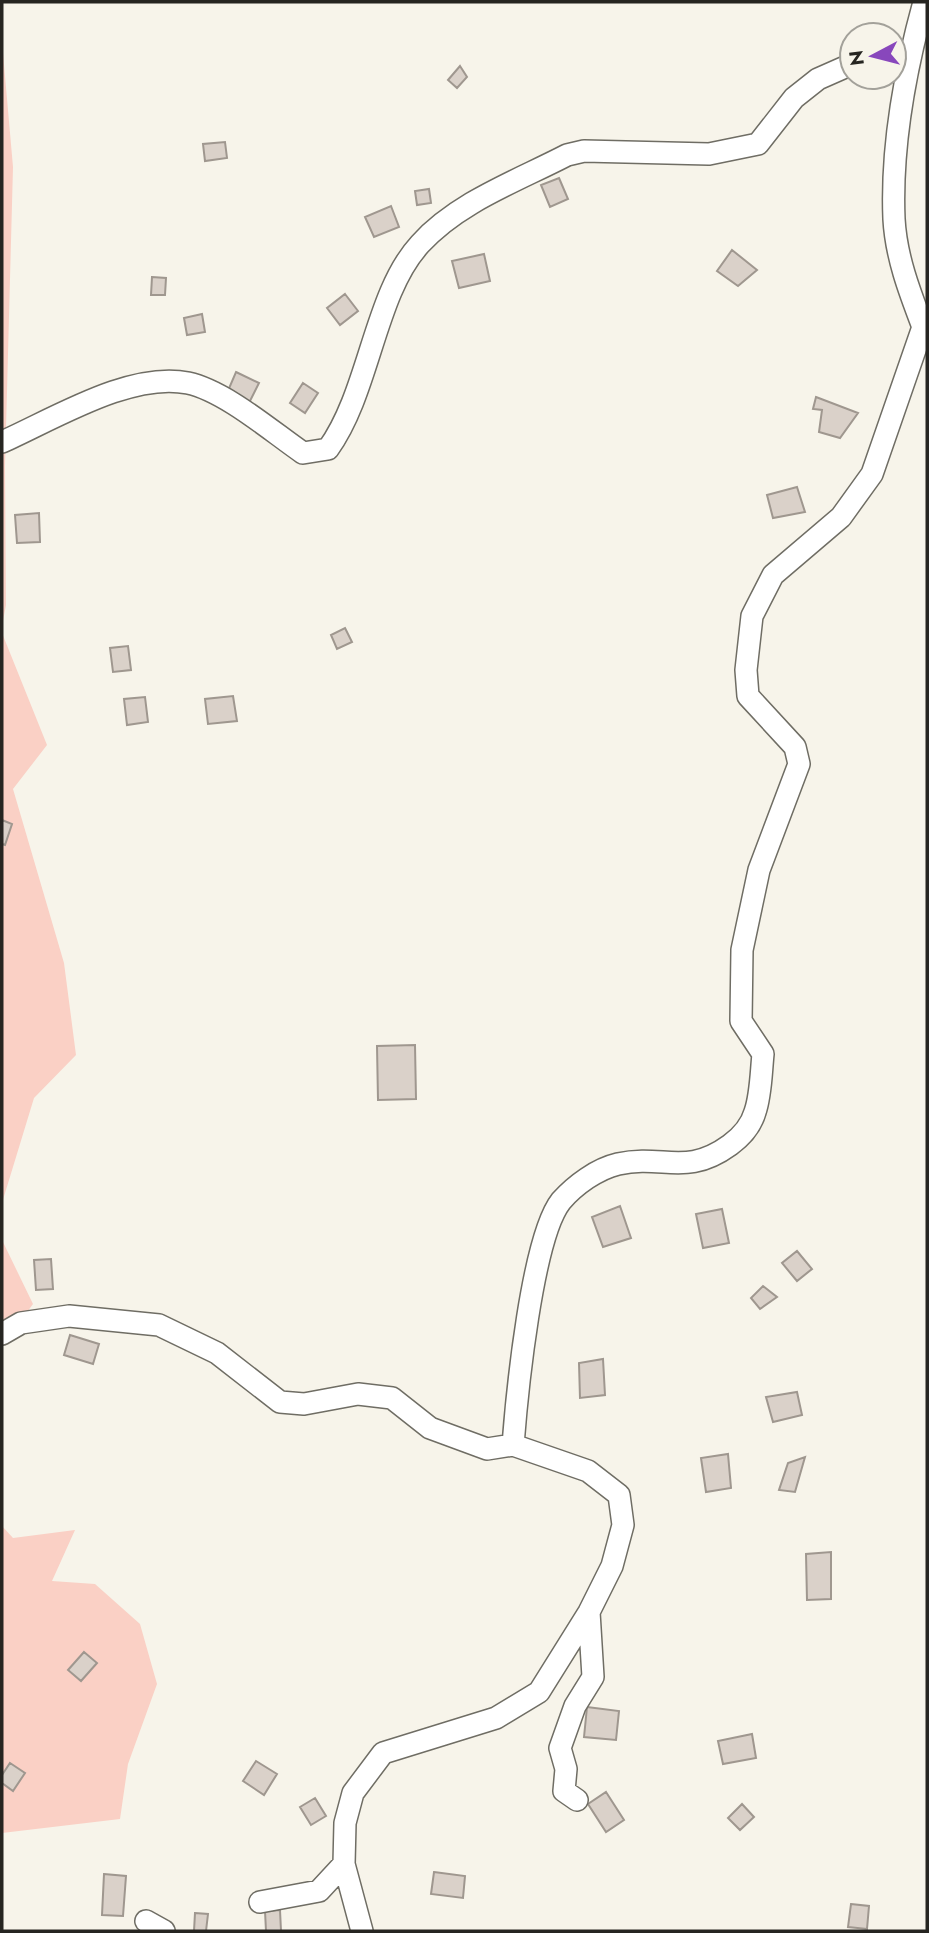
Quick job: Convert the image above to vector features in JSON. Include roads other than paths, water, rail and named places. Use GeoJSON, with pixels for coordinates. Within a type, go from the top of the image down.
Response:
{"type":"FeatureCollection","features":[{"type":"Feature","properties":{"kind":"street"},"geometry":{"type":"LineString","coordinates":[[513,1445],[519,1373],[544,1237],[559,1203],[578,1183],[615,1165],[641,1161],[689,1164],[712,1158],[742,1136],[756,1112],[763,1054],[741,1021],[742,950],[759,870],[799,764],[795,747],[748,695],[746,670],[752,616],[773,575],[841,517],[872,474],[925,326],[904,274],[894,220],[897,139],[914,37],[924,2]]}},
{"type":"Feature","properties":{"kind":"street"},"geometry":{"type":"LineString","coordinates":[[908,40],[914,37]]}},
{"type":"Feature","properties":{"kind":"street"},"geometry":{"type":"LineString","coordinates":[[2,442],[128,386],[157,380],[190,383],[219,397],[303,453],[328,449],[344,426],[397,279],[419,244],[464,208],[567,155],[584,151],[709,154],[758,144],[794,99],[818,79],[838,70]]}},
{"type":"Feature","properties":{"kind":"street"},"geometry":{"type":"LineString","coordinates":[[2,1334],[21,1323],[69,1317],[159,1325],[217,1353],[280,1402],[304,1404],[358,1394],[393,1398],[430,1428],[487,1449],[513,1445],[588,1471],[619,1495],[623,1525],[612,1566],[589,1612],[539,1692],[496,1718],[383,1753],[354,1793],[345,1823],[344,1864],[362,1931]]}},
{"type":"Feature","properties":{"kind":"street"},"geometry":{"type":"LineString","coordinates":[[577,1800],[564,1791],[566,1769],[560,1748],[575,1706],[593,1677],[589,1612]]}},
{"type":"Feature","properties":{"kind":"street"},"geometry":{"type":"LineString","coordinates":[[260,1902],[319,1891],[344,1864]]}}]}
